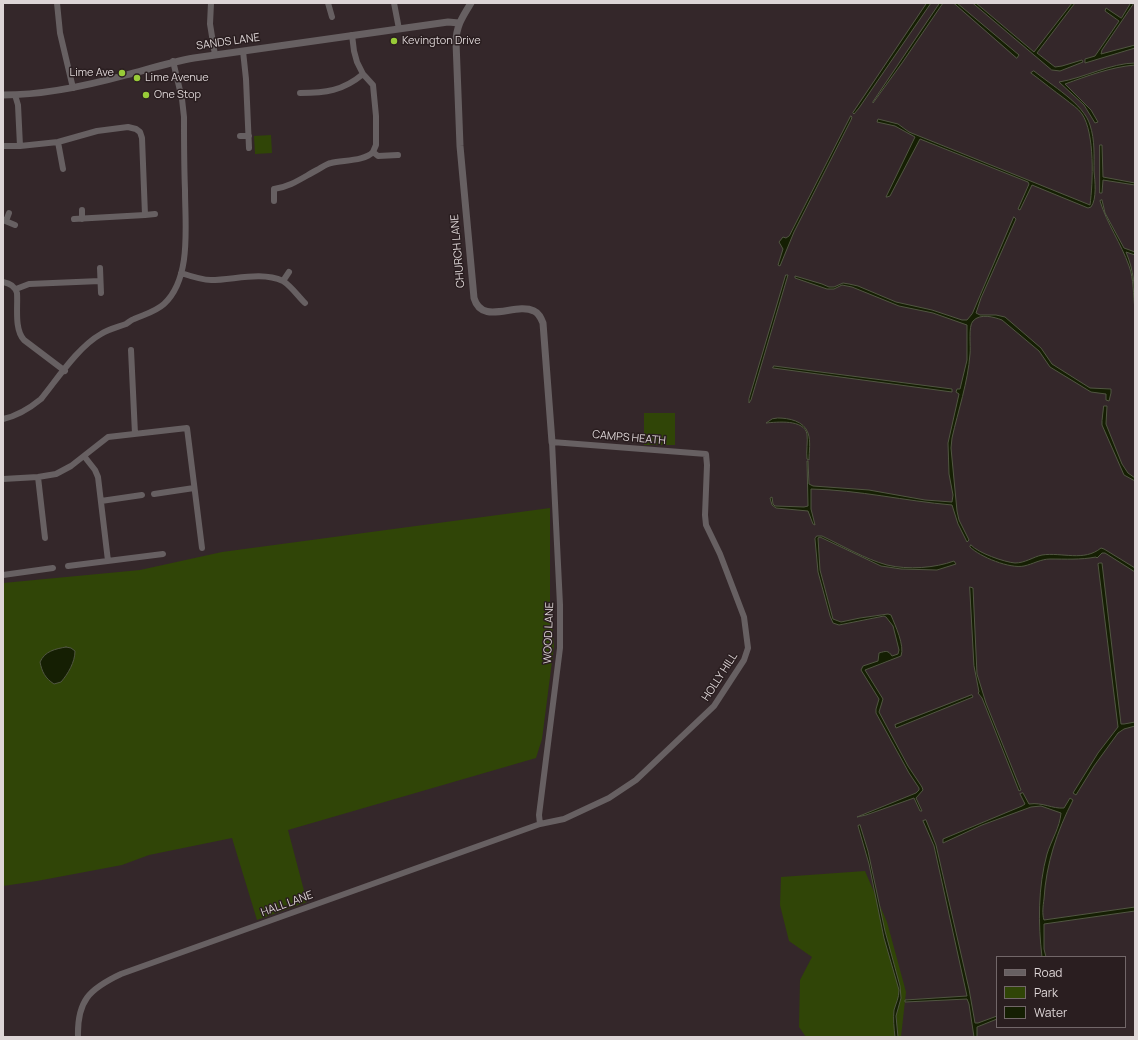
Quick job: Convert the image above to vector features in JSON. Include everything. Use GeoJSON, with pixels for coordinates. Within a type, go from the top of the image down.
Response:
{"type":"FeatureCollection","features":[{"type":"Feature","properties":{"kind":"street"},"geometry":{"type":"LineString","coordinates":[[57,3],[60,33],[73,88]]}},
{"type":"Feature","properties":{"kind":"street"},"geometry":{"type":"LineString","coordinates":[[211,3],[210,24],[215,55]]}},
{"type":"Feature","properties":{"kind":"street"},"geometry":{"type":"LineString","coordinates":[[328,3],[332,17]]}},
{"type":"Feature","properties":{"kind":"street"},"geometry":{"type":"LineString","coordinates":[[394,3],[399,29]]}},
{"type":"Feature","properties":{"kind":"street","name":"CHURCH LANE"},"geometry":{"type":"LineString","coordinates":[[471,3],[459,23],[456,32],[456,42],[460,146],[474,298],[476,305],[480,310],[488,312],[527,309],[534,311],[540,316],[544,323],[552,442]]}},
{"type":"Feature","properties":{"kind":"street","name":"SANDS LANE"},"geometry":{"type":"LineString","coordinates":[[3,95],[73,88],[128,75],[173,61],[448,22],[459,23]]}},
{"type":"Feature","properties":{"kind":"street"},"geometry":{"type":"LineString","coordinates":[[274,201],[274,188],[290,185],[329,164],[344,160],[364,158],[370,156],[373,152],[376,145],[376,116],[373,85],[362,74],[354,51],[352,35]]}},
{"type":"Feature","properties":{"kind":"street"},"geometry":{"type":"LineString","coordinates":[[242,51],[246,79],[249,148]]}},
{"type":"Feature","properties":{"kind":"street"},"geometry":{"type":"LineString","coordinates":[[3,419],[17,415],[41,399],[88,343],[101,334],[133,319],[149,314],[165,303],[175,290],[181,274],[185,249],[184,117],[182,99],[173,61]]}},
{"type":"Feature","properties":{"kind":"street"},"geometry":{"type":"LineString","coordinates":[[300,93],[326,92],[334,90],[352,83],[362,74]]}},
{"type":"Feature","properties":{"kind":"street"},"geometry":{"type":"LineString","coordinates":[[15,95],[18,105],[20,146]]}},
{"type":"Feature","properties":{"kind":"street"},"geometry":{"type":"LineString","coordinates":[[3,146],[20,146],[58,142],[97,131],[128,127],[136,129],[140,132],[142,138],[145,215]]}},
{"type":"Feature","properties":{"kind":"street"},"geometry":{"type":"LineString","coordinates":[[240,136],[249,136]]}},
{"type":"Feature","properties":{"kind":"street"},"geometry":{"type":"LineString","coordinates":[[58,142],[63,169]]}},
{"type":"Feature","properties":{"kind":"street"},"geometry":{"type":"LineString","coordinates":[[373,152],[378,156],[398,155]]}},
{"type":"Feature","properties":{"kind":"street"},"geometry":{"type":"LineString","coordinates":[[82,210],[82,219]]}},
{"type":"Feature","properties":{"kind":"street"},"geometry":{"type":"LineString","coordinates":[[9,213],[4,221],[15,225]]}},
{"type":"Feature","properties":{"kind":"street"},"geometry":{"type":"LineString","coordinates":[[74,220],[154,214]]}},
{"type":"Feature","properties":{"kind":"street"},"geometry":{"type":"LineString","coordinates":[[100,268],[101,293]]}},
{"type":"Feature","properties":{"kind":"street"},"geometry":{"type":"LineString","coordinates":[[283,282],[289,272]]}},
{"type":"Feature","properties":{"kind":"street"},"geometry":{"type":"LineString","coordinates":[[181,274],[210,280],[267,277],[287,284],[305,303]]}},
{"type":"Feature","properties":{"kind":"street"},"geometry":{"type":"LineString","coordinates":[[16,289],[29,284],[100,281]]}},
{"type":"Feature","properties":{"kind":"street"},"geometry":{"type":"LineString","coordinates":[[3,282],[16,289],[17,292],[18,327],[20,336],[65,371]]}},
{"type":"Feature","properties":{"kind":"street"},"geometry":{"type":"LineString","coordinates":[[131,350],[135,434]]}},
{"type":"Feature","properties":{"kind":"street"},"geometry":{"type":"LineString","coordinates":[[126,391],[133,391]]}},
{"type":"Feature","properties":{"kind":"street"},"geometry":{"type":"LineString","coordinates":[[3,479],[38,477],[56,474],[71,466],[108,437],[187,428],[202,548]]}},
{"type":"Feature","properties":{"kind":"street","name":"CAMPS HEATH"},"geometry":{"type":"LineString","coordinates":[[552,442],[706,454]]}},
{"type":"Feature","properties":{"kind":"street","name":"WOOD LANE"},"geometry":{"type":"LineString","coordinates":[[540,824],[539,815],[560,648],[560,605],[552,442]]}},
{"type":"Feature","properties":{"kind":"street","name":"HOLLY HILL"},"geometry":{"type":"LineString","coordinates":[[540,824],[564,819],[609,798],[636,780],[714,706],[744,660],[748,648],[744,617],[720,554],[706,525],[706,454]]}},
{"type":"Feature","properties":{"kind":"street"},"geometry":{"type":"LineString","coordinates":[[84,456],[95,470],[98,477],[108,561]]}},
{"type":"Feature","properties":{"kind":"street"},"geometry":{"type":"LineString","coordinates":[[38,477],[46,519],[45,538]]}},
{"type":"Feature","properties":{"kind":"street"},"geometry":{"type":"LineString","coordinates":[[154,494],[194,488]]}},
{"type":"Feature","properties":{"kind":"street"},"geometry":{"type":"LineString","coordinates":[[101,501],[142,496]]}},
{"type":"Feature","properties":{"kind":"street"},"geometry":{"type":"LineString","coordinates":[[68,566],[163,554]]}},
{"type":"Feature","properties":{"kind":"street"},"geometry":{"type":"LineString","coordinates":[[3,575],[53,568]]}},
{"type":"Feature","properties":{"kind":"street","name":"HALL LANE"},"geometry":{"type":"LineString","coordinates":[[78,1037],[80,1011],[86,997],[103,982],[540,824]]}},
{"type":"Feature","properties":{"kind":"green space"},"geometry":{"type":"Polygon","coordinates":[[[271,135],[272,153],[255,154],[254,136],[271,135]]]}},
{"type":"Feature","properties":{"kind":"green space"},"geometry":{"type":"Polygon","coordinates":[[[644,413],[675,413],[675,445],[644,445],[644,413]]]}},
{"type":"Feature","properties":{"kind":"green space"},"geometry":{"type":"Polygon","coordinates":[[[550,508],[550,605],[554,646],[542,739],[536,758],[288,830],[307,902],[257,920],[232,838],[149,855],[122,865],[3,886],[3,583],[140,570],[222,552],[550,508]]]}},
{"type":"Feature","properties":{"kind":"green space"},"geometry":{"type":"Polygon","coordinates":[[[865,871],[887,922],[906,992],[901,1037],[806,1037],[799,1027],[800,980],[812,957],[789,941],[780,905],[781,877],[865,871]]]}},
{"type":"Feature","properties":{"kind":"water"},"geometry":{"type":"Polygon","coordinates":[[[927,3],[931,3],[854,114],[853,113],[927,3]]]}},
{"type":"Feature","properties":{"kind":"water"},"geometry":{"type":"Polygon","coordinates":[[[940,3],[943,3],[873,103],[873,102],[940,3]]]}},
{"type":"Feature","properties":{"kind":"water"},"geometry":{"type":"Polygon","coordinates":[[[954,3],[957,3],[1019,55],[1017,58],[954,3]]]}},
{"type":"Feature","properties":{"kind":"water"},"geometry":{"type":"Polygon","coordinates":[[[973,3],[976,3],[1034,52],[1072,3],[1075,3],[1037,53],[1055,67],[1082,60],[1083,62],[1060,71],[1052,70],[973,3]]]}},
{"type":"Feature","properties":{"kind":"water"},"geometry":{"type":"Polygon","coordinates":[[[1131,3],[1134,3],[1102,50],[1101,54],[1135,45],[1135,48],[1085,63],[1085,59],[1095,56],[1119,21],[1105,11],[1106,8],[1121,18],[1131,3]]]}},
{"type":"Feature","properties":{"kind":"water"},"geometry":{"type":"Polygon","coordinates":[[[1135,63],[1135,65],[1108,70],[1065,84],[1091,110],[1098,122],[1095,123],[1084,105],[1059,82],[1117,65],[1135,63]]]}},
{"type":"Feature","properties":{"kind":"water"},"geometry":{"type":"Polygon","coordinates":[[[1034,71],[1074,102],[1087,117],[1092,131],[1094,154],[1095,195],[1091,207],[1088,208],[1032,185],[1020,210],[1018,209],[1029,184],[1028,182],[920,139],[890,196],[886,197],[915,137],[895,126],[877,122],[878,119],[898,124],[909,132],[1090,205],[1092,158],[1086,122],[1082,114],[1076,108],[1031,73],[1034,71]]]}},
{"type":"Feature","properties":{"kind":"water"},"geometry":{"type":"Polygon","coordinates":[[[851,116],[851,120],[794,232],[780,266],[778,265],[783,249],[779,242],[783,237],[786,238],[789,236],[851,116]]]}},
{"type":"Feature","properties":{"kind":"water"},"geometry":{"type":"Polygon","coordinates":[[[1100,145],[1102,145],[1103,177],[1135,183],[1135,185],[1103,180],[1102,193],[1100,193],[1100,145]]]}},
{"type":"Feature","properties":{"kind":"water"},"geometry":{"type":"Polygon","coordinates":[[[1102,200],[1105,213],[1124,248],[1135,252],[1135,255],[1126,252],[1134,280],[1135,309],[1131,271],[1103,209],[1100,201],[1102,200]]]}},
{"type":"Feature","properties":{"kind":"water"},"geometry":{"type":"Polygon","coordinates":[[[1014,217],[1016,219],[981,298],[976,313],[980,315],[996,315],[1005,317],[1041,348],[1052,364],[1090,388],[1111,389],[1109,401],[1106,400],[1106,394],[1091,392],[1050,367],[1039,351],[1002,320],[991,317],[979,317],[971,324],[970,354],[967,375],[951,448],[957,511],[959,520],[969,540],[967,542],[958,524],[952,505],[847,491],[811,489],[811,509],[815,525],[813,524],[808,511],[776,508],[772,505],[770,498],[772,497],[773,504],[775,506],[808,506],[807,461],[809,484],[813,486],[869,490],[925,500],[952,502],[953,495],[949,474],[948,443],[959,394],[956,392],[957,389],[960,389],[967,360],[967,325],[933,313],[899,306],[852,287],[842,285],[834,289],[827,289],[795,278],[795,276],[829,287],[834,287],[843,283],[858,286],[896,302],[932,310],[962,320],[967,320],[972,314],[1014,217]]]}},
{"type":"Feature","properties":{"kind":"water"},"geometry":{"type":"Polygon","coordinates":[[[786,275],[788,275],[749,403],[749,399],[786,275]]]}},
{"type":"Feature","properties":{"kind":"water"},"geometry":{"type":"Polygon","coordinates":[[[774,366],[952,389],[952,392],[773,368],[774,366]]]}},
{"type":"Feature","properties":{"kind":"water"},"geometry":{"type":"Polygon","coordinates":[[[1104,406],[1107,406],[1106,424],[1122,464],[1128,473],[1135,478],[1135,481],[1124,475],[1102,425],[1104,406]]]}},
{"type":"Feature","properties":{"kind":"water"},"geometry":{"type":"Polygon","coordinates":[[[778,418],[796,421],[806,429],[810,446],[809,460],[807,459],[807,434],[805,429],[790,422],[766,423],[772,419],[778,418]]]}},
{"type":"Feature","properties":{"kind":"water"},"geometry":{"type":"Polygon","coordinates":[[[817,536],[822,536],[862,556],[895,567],[921,568],[954,561],[956,564],[937,570],[901,569],[881,566],[820,537],[818,538],[820,570],[833,619],[841,622],[888,614],[891,615],[897,630],[902,647],[901,656],[865,670],[883,699],[879,712],[908,766],[922,787],[923,790],[916,798],[922,811],[920,811],[914,798],[857,817],[916,793],[919,788],[909,773],[876,713],[879,699],[861,670],[863,666],[878,661],[879,653],[887,652],[892,656],[898,654],[899,650],[893,626],[884,616],[839,625],[833,623],[818,572],[815,539],[817,536]]]}},
{"type":"Feature","properties":{"kind":"water"},"geometry":{"type":"Polygon","coordinates":[[[971,545],[979,551],[992,557],[1015,563],[1050,554],[1073,556],[1087,555],[1101,548],[1135,568],[1135,572],[1105,553],[1102,553],[1097,558],[1047,559],[1024,566],[1011,566],[981,555],[970,547],[971,545]]]}},
{"type":"Feature","properties":{"kind":"water"},"geometry":{"type":"Polygon","coordinates":[[[1102,563],[1121,724],[1135,722],[1135,726],[1124,729],[1118,733],[1094,766],[1076,795],[1073,793],[1098,753],[1118,727],[1098,564],[1102,563]]]}},
{"type":"Feature","properties":{"kind":"water"},"geometry":{"type":"Polygon","coordinates":[[[970,587],[973,588],[977,674],[986,703],[1021,790],[1019,791],[982,698],[978,693],[974,666],[970,587]]]}},
{"type":"Feature","properties":{"kind":"water"},"geometry":{"type":"Polygon","coordinates":[[[66,647],[75,651],[74,659],[69,672],[64,679],[61,682],[54,684],[44,674],[40,662],[48,653],[66,647]]]}},
{"type":"Feature","properties":{"kind":"water"},"geometry":{"type":"Polygon","coordinates":[[[972,695],[973,697],[896,728],[895,725],[972,695]]]}},
{"type":"Feature","properties":{"kind":"water"},"geometry":{"type":"Polygon","coordinates":[[[1023,793],[1029,804],[1039,804],[1055,808],[1064,808],[1070,798],[1073,800],[1057,836],[1050,860],[1043,904],[1044,920],[1135,907],[1135,911],[1044,924],[1044,949],[1046,956],[1042,956],[1039,918],[1040,892],[1047,854],[1057,829],[1061,813],[1041,806],[1031,807],[982,825],[943,843],[943,839],[1022,806],[1025,804],[1020,794],[1023,793]]]}},
{"type":"Feature","properties":{"kind":"water"},"geometry":{"type":"Polygon","coordinates":[[[926,820],[936,845],[969,989],[975,1023],[996,1016],[996,1019],[977,1027],[977,1037],[974,1037],[967,999],[905,1002],[905,1000],[967,996],[934,846],[923,821],[926,820]]]}},
{"type":"Feature","properties":{"kind":"water"},"geometry":{"type":"Polygon","coordinates":[[[860,825],[868,851],[885,931],[900,986],[901,998],[896,1016],[898,1037],[895,1037],[894,1010],[899,990],[884,938],[869,864],[858,826],[860,825]]]}},
{"type":"Feature","properties":{"kind":"place","name":"Kevington Drive"},"geometry":{"type":"Point","coordinates":[394,41]}},
{"type":"Feature","properties":{"kind":"place","name":"Lime Ave"},"geometry":{"type":"Point","coordinates":[122,73]}},
{"type":"Feature","properties":{"kind":"place","name":"Lime Avenue"},"geometry":{"type":"Point","coordinates":[137,78]}},
{"type":"Feature","properties":{"kind":"place","name":"One Stop"},"geometry":{"type":"Point","coordinates":[146,95]}}]}
